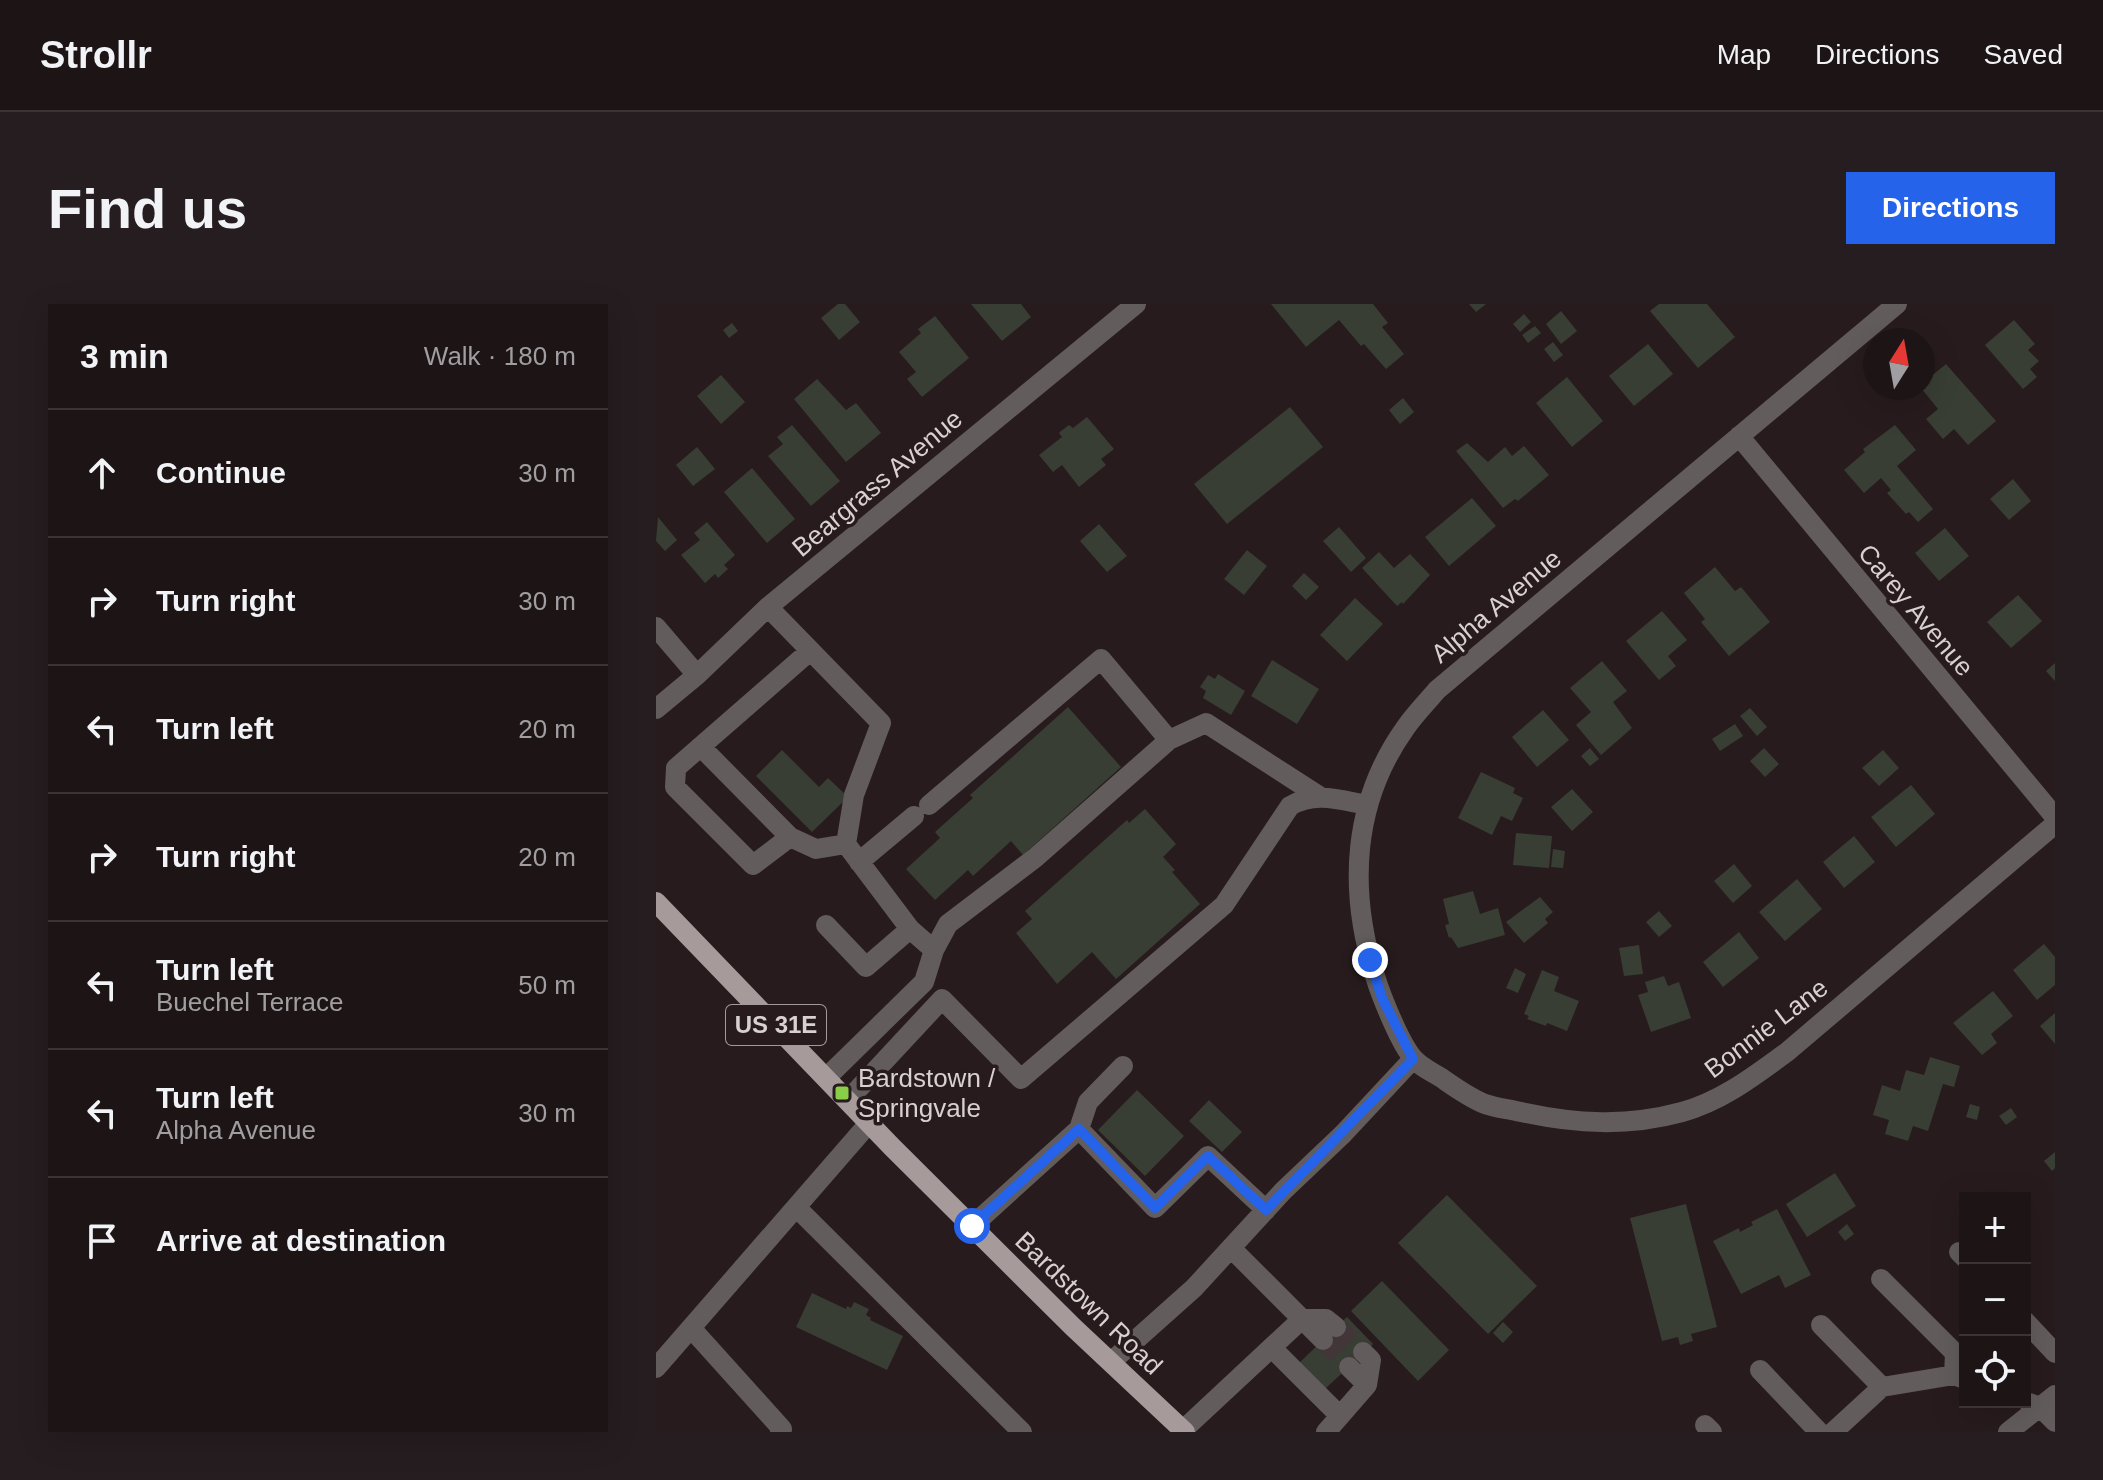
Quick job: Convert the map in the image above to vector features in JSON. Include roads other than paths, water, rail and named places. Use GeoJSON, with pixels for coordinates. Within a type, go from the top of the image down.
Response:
{"type":"FeatureCollection","features":[{"type":"Feature","properties":{"kind":"main road","name":"Bardstown Road"},"geometry":{"type":"LineString","coordinates":[[656,902],[972,1226],[1184,1431]]}},
{"type":"Feature","properties":{"kind":"street","name":"Beargrass Avenue"},"geometry":{"type":"LineString","coordinates":[[656,709],[697,675],[768,607],[1136,304]]}},
{"type":"Feature","properties":{"kind":"street","name":"Alpha Avenue"},"geometry":{"type":"LineString","coordinates":[[1413,1059],[1382,998],[1364,935],[1359,899],[1358,849],[1367,805],[1381,768],[1406,727],[1437,690],[1897,304]]}},
{"type":"Feature","properties":{"kind":"street","name":"Carey Avenue"},"geometry":{"type":"LineString","coordinates":[[1739,436],[2055,817]]}},
{"type":"Feature","properties":{"kind":"street"},"geometry":{"type":"LineString","coordinates":[[768,607],[881,723],[854,795],[846,844],[910,929],[934,950]]}},
{"type":"Feature","properties":{"kind":"street"},"geometry":{"type":"LineString","coordinates":[[656,627],[697,675]]}},
{"type":"Feature","properties":{"kind":"street"},"geometry":{"type":"LineString","coordinates":[[790,837],[753,865],[675,787],[676,768],[810,651]]}},
{"type":"Feature","properties":{"kind":"street"},"geometry":{"type":"LineString","coordinates":[[859,862],[1101,659],[1169,740]]}},
{"type":"Feature","properties":{"kind":"street"},"geometry":{"type":"LineString","coordinates":[[827,1077],[924,982],[934,950],[948,924],[1035,858],[1169,740],[1206,723],[1319,796]]}},
{"type":"Feature","properties":{"kind":"street"},"geometry":{"type":"LineString","coordinates":[[701,747],[790,837],[816,849],[846,844]]}},
{"type":"Feature","properties":{"kind":"street"},"geometry":{"type":"LineString","coordinates":[[924,982],[1021,1079],[1224,905],[1290,806],[1302,799],[1319,796],[1367,805]]}},
{"type":"Feature","properties":{"kind":"street","name":"Bonnie Lane"},"geometry":{"type":"LineString","coordinates":[[1413,1059],[1485,1104],[1556,1120],[1594,1124],[1632,1122],[1684,1112],[1740,1086],[1787,1052],[2055,824]]}},
{"type":"Feature","properties":{"kind":"street"},"geometry":{"type":"LineString","coordinates":[[826,925],[866,967],[910,929]]}},
{"type":"Feature","properties":{"kind":"street"},"geometry":{"type":"LineString","coordinates":[[848,1100],[942,999]]}},
{"type":"Feature","properties":{"kind":"street"},"geometry":{"type":"LineString","coordinates":[[1111,1362],[1194,1288],[1413,1059]]}},
{"type":"Feature","properties":{"kind":"street"},"geometry":{"type":"LineString","coordinates":[[972,1226],[1079,1129],[1088,1102],[1123,1066]]}},
{"type":"Feature","properties":{"kind":"street"},"geometry":{"type":"LineString","coordinates":[[656,1368],[870,1122]]}},
{"type":"Feature","properties":{"kind":"street"},"geometry":{"type":"LineString","coordinates":[[1079,1129],[1155,1208],[1208,1156],[1266,1210]]}},
{"type":"Feature","properties":{"kind":"street"},"geometry":{"type":"LineString","coordinates":[[796,1207],[1022,1432]]}},
{"type":"Feature","properties":{"kind":"street"},"geometry":{"type":"LineString","coordinates":[[1232,1249],[1302,1319],[1329,1334]]}},
{"type":"Feature","properties":{"kind":"street"},"geometry":{"type":"LineString","coordinates":[[1881,1279],[1955,1353],[1959,1372]]}},
{"type":"Feature","properties":{"kind":"street"},"geometry":{"type":"LineString","coordinates":[[1184,1431],[1302,1319]]}},
{"type":"Feature","properties":{"kind":"street"},"geometry":{"type":"LineString","coordinates":[[1821,1325],[1882,1387]]}},
{"type":"Feature","properties":{"kind":"street"},"geometry":{"type":"LineString","coordinates":[[2031,1327],[2055,1353]]}},
{"type":"Feature","properties":{"kind":"street"},"geometry":{"type":"LineString","coordinates":[[691,1328],[782,1429],[780,1432]]}},
{"type":"Feature","properties":{"kind":"street"},"geometry":{"type":"LineString","coordinates":[[1272,1348],[1340,1416]]}},
{"type":"Feature","properties":{"kind":"street"},"geometry":{"type":"LineString","coordinates":[[1326,1432],[1367,1385],[1356,1360]]}},
{"type":"Feature","properties":{"kind":"street"},"geometry":{"type":"LineString","coordinates":[[1760,1370],[1819,1432]]}},
{"type":"Feature","properties":{"kind":"street"},"geometry":{"type":"LineString","coordinates":[[1833,1432],[1882,1387],[1959,1377]]}},
{"type":"Feature","properties":{"kind":"street"},"geometry":{"type":"LineString","coordinates":[[2008,1432],[2040,1401],[2055,1422]]}},
{"type":"Feature","properties":{"kind":"tunnel"},"geometry":{"type":"LineString","coordinates":[[1336,1327],[1363,1352]]}},
{"type":"Feature","properties":{"kind":"tunnel"},"geometry":{"type":"LineString","coordinates":[[1323,1340],[1349,1367]]}},
{"type":"Feature","properties":{"kind":"place","name":"Bardstown / Springvale"},"geometry":{"type":"Point","coordinates":[842,1093]}}]}
